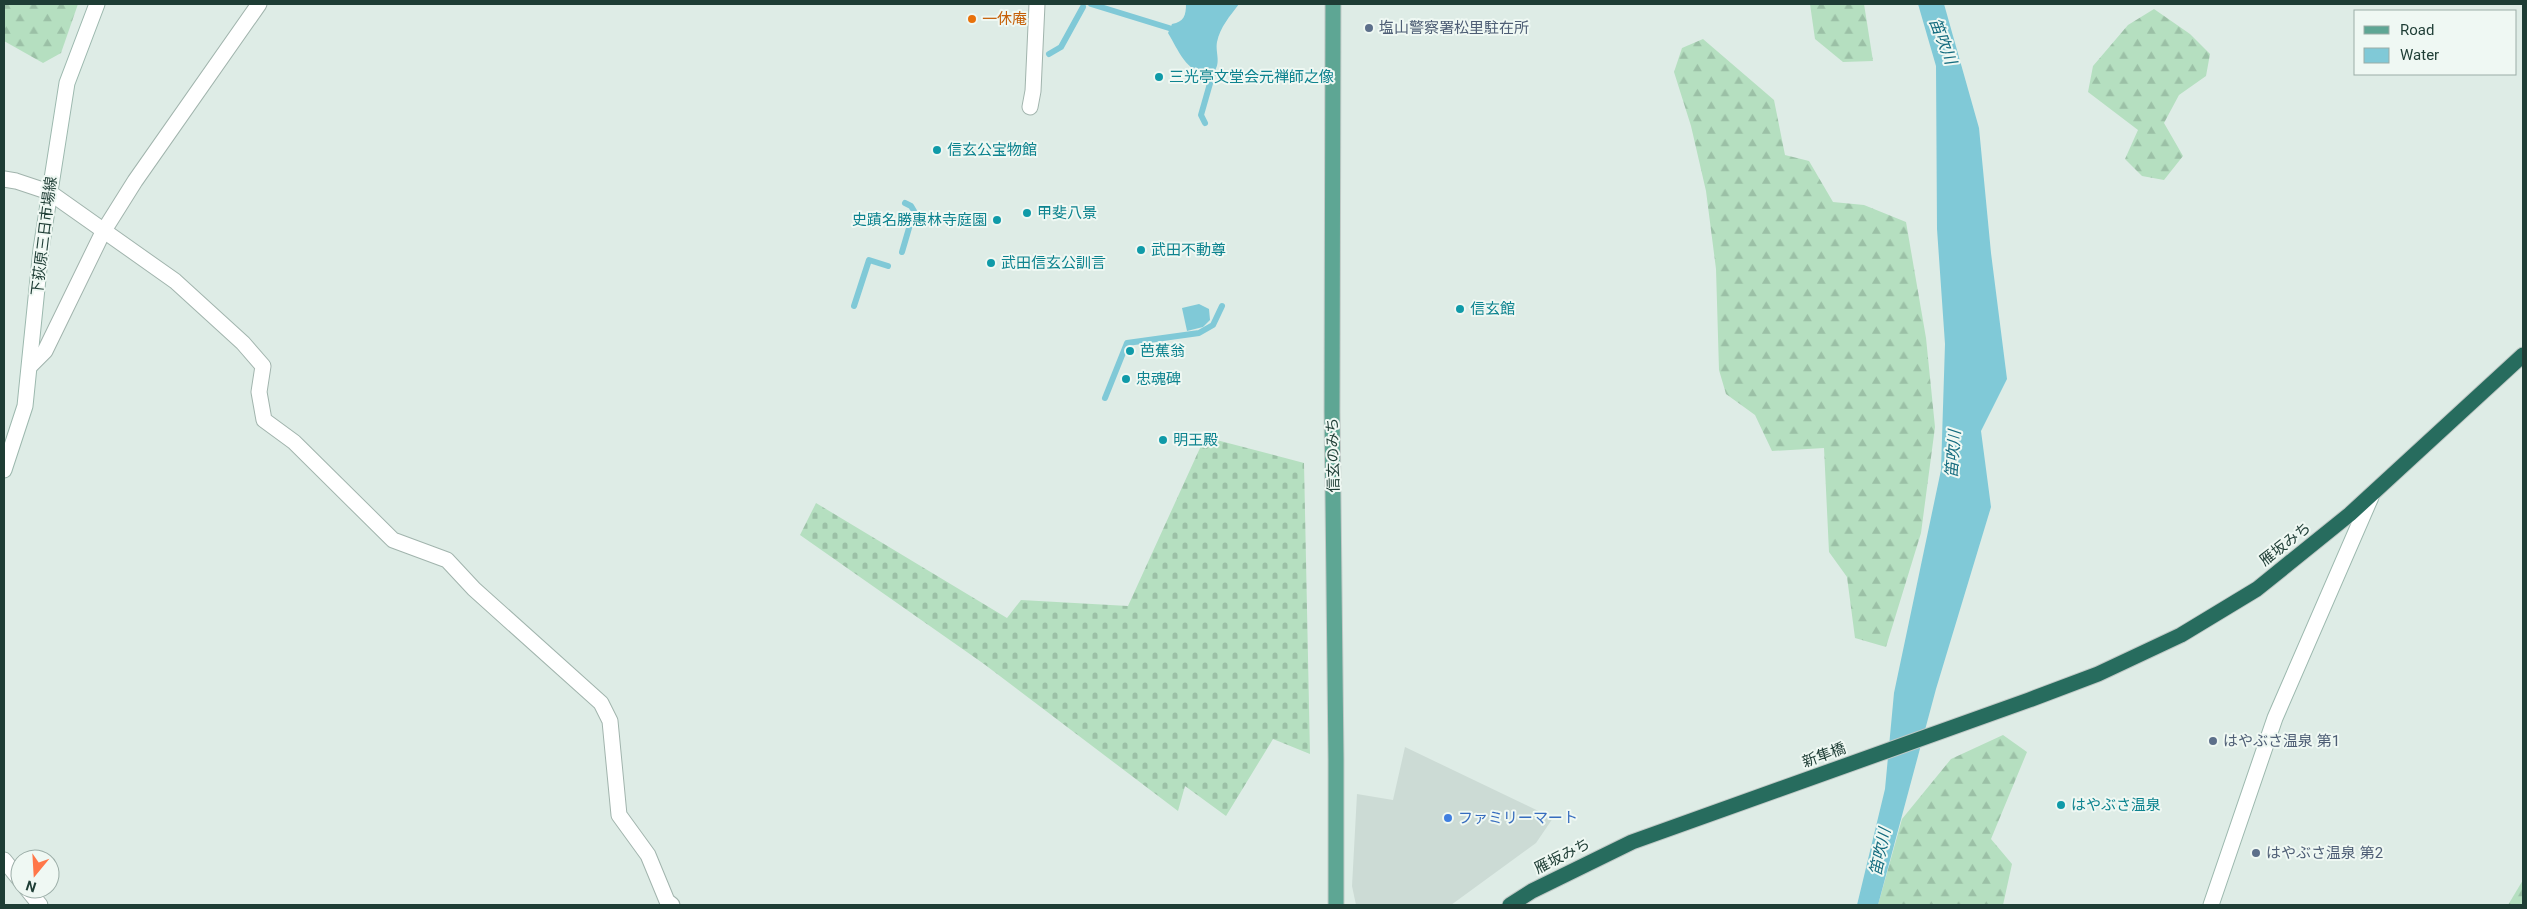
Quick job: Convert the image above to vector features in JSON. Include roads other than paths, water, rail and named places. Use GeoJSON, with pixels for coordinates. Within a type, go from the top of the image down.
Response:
{"type":"FeatureCollection","features":[{"type":"Feature","properties":{"kind":"highway","name":"雁坂みち"},"geometry":{"type":"LineString","coordinates":[[2029,700],[2098,674],[2181,635],[2257,589],[2371,497],[2523,355]]}},
{"type":"Feature","properties":{"kind":"highway","name":"新隼橋"},"geometry":{"type":"LineString","coordinates":[[1632,842],[2029,700]]}},
{"type":"Feature","properties":{"kind":"highway","name":"雁坂みち"},"geometry":{"type":"LineString","coordinates":[[1510,905],[1541,886],[1632,842]]}},
{"type":"Feature","properties":{"kind":"main road","name":"信玄のみち"},"geometry":{"type":"LineString","coordinates":[[1333,4],[1332,412],[1336,905]]}},
{"type":"Feature","properties":{"kind":"street","name":"下荻原三日市場線"},"geometry":{"type":"LineString","coordinates":[[4,470],[25,406],[41,249],[67,83],[96,4]]}},
{"type":"Feature","properties":{"kind":"street"},"geometry":{"type":"LineString","coordinates":[[30,366],[45,351],[103,232],[135,181],[259,4]]}},
{"type":"Feature","properties":{"kind":"street"},"geometry":{"type":"LineString","coordinates":[[1030,107],[1033,91],[1038,4]]}},
{"type":"Feature","properties":{"kind":"street"},"geometry":{"type":"LineString","coordinates":[[4,179],[49,192],[103,232],[175,281],[243,343],[263,366],[259,392],[264,420],[294,442],[392,540],[447,560],[474,589],[601,703],[610,721],[619,814],[648,854],[667,901],[672,905]]}},
{"type":"Feature","properties":{"kind":"street"},"geometry":{"type":"LineString","coordinates":[[2211,905],[2275,718],[2371,497]]}},
{"type":"Feature","properties":{"kind":"water"},"geometry":{"type":"Polygon","coordinates":[[[1186,4],[1239,4],[1220,31],[1217,42],[1217,65],[1213,73],[1204,73],[1191,67],[1180,55],[1168,33],[1172,24],[1179,22],[1184,17],[1186,4]]]}},
{"type":"Feature","properties":{"kind":"water","name":"笛吹川"},"geometry":{"type":"Polygon","coordinates":[[[1918,4],[1944,4],[1979,128],[1991,253],[2007,379],[1981,431],[1991,507],[1936,689],[1878,905],[1857,905],[1885,789],[1894,693],[1941,470],[1945,344],[1937,229],[1936,66],[1918,4]]]}},
{"type":"Feature","properties":{"kind":"water"},"geometry":{"type":"Polygon","coordinates":[[[1199,304],[1209,309],[1210,320],[1203,327],[1187,331],[1182,308],[1199,304]]]}},
{"type":"Feature","properties":{"kind":"waterway"},"geometry":{"type":"LineString","coordinates":[[1091,4],[1169,28]]}},
{"type":"Feature","properties":{"kind":"waterway"},"geometry":{"type":"LineString","coordinates":[[1049,54],[1061,47],[1083,7]]}},
{"type":"Feature","properties":{"kind":"waterway"},"geometry":{"type":"LineString","coordinates":[[1205,123],[1201,115],[1213,73]]}},
{"type":"Feature","properties":{"kind":"waterway"},"geometry":{"type":"LineString","coordinates":[[902,252],[914,211],[911,206],[905,203]]}},
{"type":"Feature","properties":{"kind":"waterway"},"geometry":{"type":"LineString","coordinates":[[854,306],[869,260],[888,266]]}},
{"type":"Feature","properties":{"kind":"waterway"},"geometry":{"type":"LineString","coordinates":[[1105,398],[1127,343],[1199,333],[1213,325],[1222,306]]}},
{"type":"Feature","properties":{"kind":"place","name":"一休庵"},"geometry":{"type":"Point","coordinates":[972,19]}},
{"type":"Feature","properties":{"kind":"place","name":"塩山警察署松里駐在所"},"geometry":{"type":"Point","coordinates":[1369,28]}},
{"type":"Feature","properties":{"kind":"place","name":"三光亭文堂会元禅師之像"},"geometry":{"type":"Point","coordinates":[1159,77]}},
{"type":"Feature","properties":{"kind":"place","name":"信玄公宝物館"},"geometry":{"type":"Point","coordinates":[937,150]}},
{"type":"Feature","properties":{"kind":"place","name":"甲斐八景"},"geometry":{"type":"Point","coordinates":[1027,213]}},
{"type":"Feature","properties":{"kind":"place","name":"史蹟名勝惠林寺庭園"},"geometry":{"type":"Point","coordinates":[997,220]}},
{"type":"Feature","properties":{"kind":"place","name":"武田不動尊"},"geometry":{"type":"Point","coordinates":[1141,250]}},
{"type":"Feature","properties":{"kind":"place","name":"武田信玄公訓言"},"geometry":{"type":"Point","coordinates":[991,263]}},
{"type":"Feature","properties":{"kind":"place","name":"信玄館"},"geometry":{"type":"Point","coordinates":[1460,309]}},
{"type":"Feature","properties":{"kind":"place","name":"芭蕉翁"},"geometry":{"type":"Point","coordinates":[1130,351]}},
{"type":"Feature","properties":{"kind":"place","name":"忠魂碑"},"geometry":{"type":"Point","coordinates":[1126,379]}},
{"type":"Feature","properties":{"kind":"place","name":"明王殿"},"geometry":{"type":"Point","coordinates":[1163,440]}},
{"type":"Feature","properties":{"kind":"place","name":"はやぶさ温泉 第1"},"geometry":{"type":"Point","coordinates":[2213,741]}},
{"type":"Feature","properties":{"kind":"place","name":"はやぶさ温泉"},"geometry":{"type":"Point","coordinates":[2061,805]}},
{"type":"Feature","properties":{"kind":"place","name":"ファミリーマート"},"geometry":{"type":"Point","coordinates":[1448,818]}},
{"type":"Feature","properties":{"kind":"place","name":"はやぶさ温泉 第2"},"geometry":{"type":"Point","coordinates":[2256,853]}}]}
